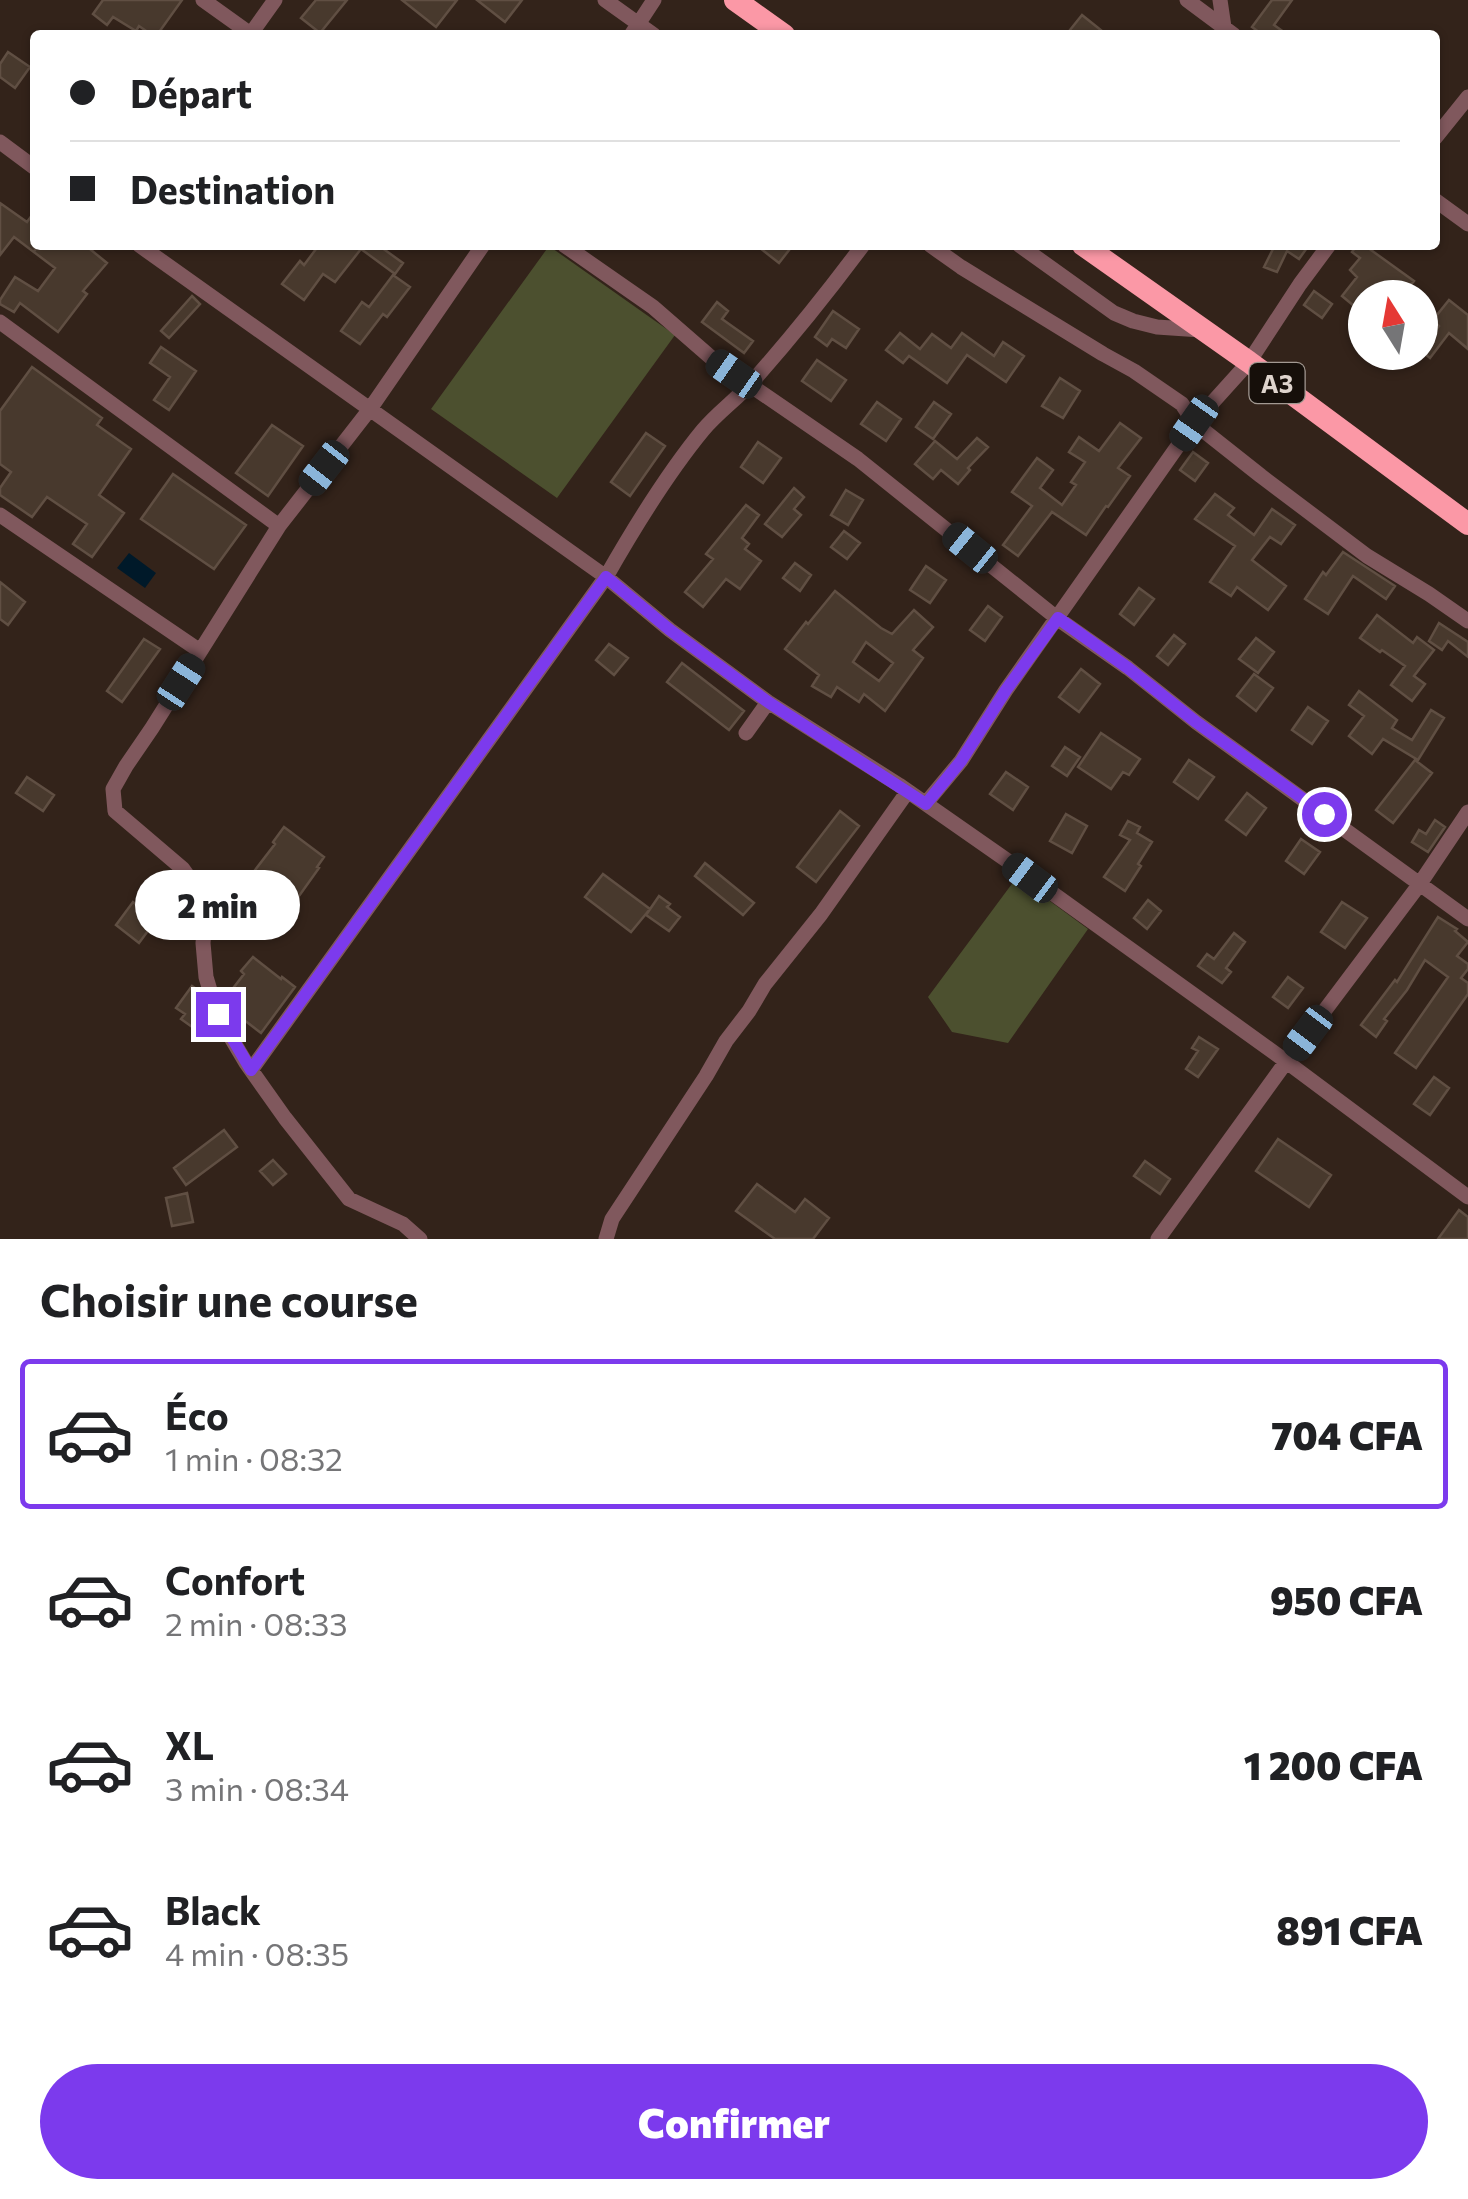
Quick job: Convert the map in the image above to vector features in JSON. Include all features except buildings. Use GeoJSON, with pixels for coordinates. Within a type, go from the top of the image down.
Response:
{"type":"FeatureCollection","features":[{"type":"Feature","properties":{"kind":"highway"},"geometry":{"type":"LineString","coordinates":[[735,0],[777,30]]}},
{"type":"Feature","properties":{"kind":"highway","name":"A3"},"geometry":{"type":"LineString","coordinates":[[1090,250],[1468,524]]}},
{"type":"Feature","properties":{"kind":"street"},"geometry":{"type":"LineString","coordinates":[[203,0],[244,30]]}},
{"type":"Feature","properties":{"kind":"street"},"geometry":{"type":"LineString","coordinates":[[254,30],[275,0]]}},
{"type":"Feature","properties":{"kind":"street"},"geometry":{"type":"LineString","coordinates":[[605,0],[635,30],[654,0]]}},
{"type":"Feature","properties":{"kind":"street"},"geometry":{"type":"LineString","coordinates":[[1187,0],[1228,30]]}},
{"type":"Feature","properties":{"kind":"street"},"geometry":{"type":"LineString","coordinates":[[1220,0],[1229,30]]}},
{"type":"Feature","properties":{"kind":"street"},"geometry":{"type":"LineString","coordinates":[[1440,132],[1468,97]]}},
{"type":"Feature","properties":{"kind":"street"},"geometry":{"type":"LineString","coordinates":[[0,142],[30,164]]}},
{"type":"Feature","properties":{"kind":"street"},"geometry":{"type":"LineString","coordinates":[[1440,204],[1468,224]]}},
{"type":"Feature","properties":{"kind":"street"},"geometry":{"type":"LineString","coordinates":[[146,250],[606,577],[768,702],[908,791],[1468,1197]]}},
{"type":"Feature","properties":{"kind":"street"},"geometry":{"type":"LineString","coordinates":[[420,1239],[403,1224],[349,1199],[251,1070],[218,1014],[206,977],[203,896],[183,869],[115,810],[113,789],[279,526],[370,410],[480,250]]}},
{"type":"Feature","properties":{"kind":"street"},"geometry":{"type":"LineString","coordinates":[[571,250],[653,307],[715,361],[858,459],[1058,618],[1468,920]]}},
{"type":"Feature","properties":{"kind":"street"},"geometry":{"type":"LineString","coordinates":[[251,1070],[606,577],[636,524],[700,433],[749,385],[859,250]]}},
{"type":"Feature","properties":{"kind":"street"},"geometry":{"type":"LineString","coordinates":[[937,250],[1134,370],[1182,404],[1194,423],[1367,556],[1468,622]]}},
{"type":"Feature","properties":{"kind":"street"},"geometry":{"type":"LineString","coordinates":[[1026,250],[1114,313],[1157,327],[1203,330]]}},
{"type":"Feature","properties":{"kind":"street"},"geometry":{"type":"LineString","coordinates":[[926,804],[961,761],[1006,690],[1194,423],[1249,362],[1325,250]]}},
{"type":"Feature","properties":{"kind":"street"},"geometry":{"type":"LineString","coordinates":[[0,322],[279,526]]}},
{"type":"Feature","properties":{"kind":"street"},"geometry":{"type":"LineString","coordinates":[[0,514],[200,652]]}},
{"type":"Feature","properties":{"kind":"street"},"geometry":{"type":"LineString","coordinates":[[746,733],[768,702]]}},
{"type":"Feature","properties":{"kind":"street"},"geometry":{"type":"LineString","coordinates":[[606,1239],[612,1219],[726,1041],[908,791]]}},
{"type":"Feature","properties":{"kind":"street"},"geometry":{"type":"LineString","coordinates":[[1158,1239],[1419,885],[1468,812]]}},
{"type":"Feature","properties":{"kind":"green space"},"geometry":{"type":"Polygon","coordinates":[[[546,250],[555,250],[675,335],[557,498],[431,409],[546,250]]]}},
{"type":"Feature","properties":{"kind":"green space"},"geometry":{"type":"Polygon","coordinates":[[[1017,877],[1088,929],[1008,1043],[952,1032],[928,997],[1017,877]]]}},
{"type":"Feature","properties":{"kind":"water"},"geometry":{"type":"Polygon","coordinates":[[[129,553],[156,573],[145,588],[117,568],[129,553]]]}},
{"type":"Feature","properties":{"kind":"route"},"geometry":{"type":"LineString","coordinates":[[218,1014],[251,1070],[606,577],[768,702],[926,804],[961,761],[1058,618],[1324,814]]}}]}
